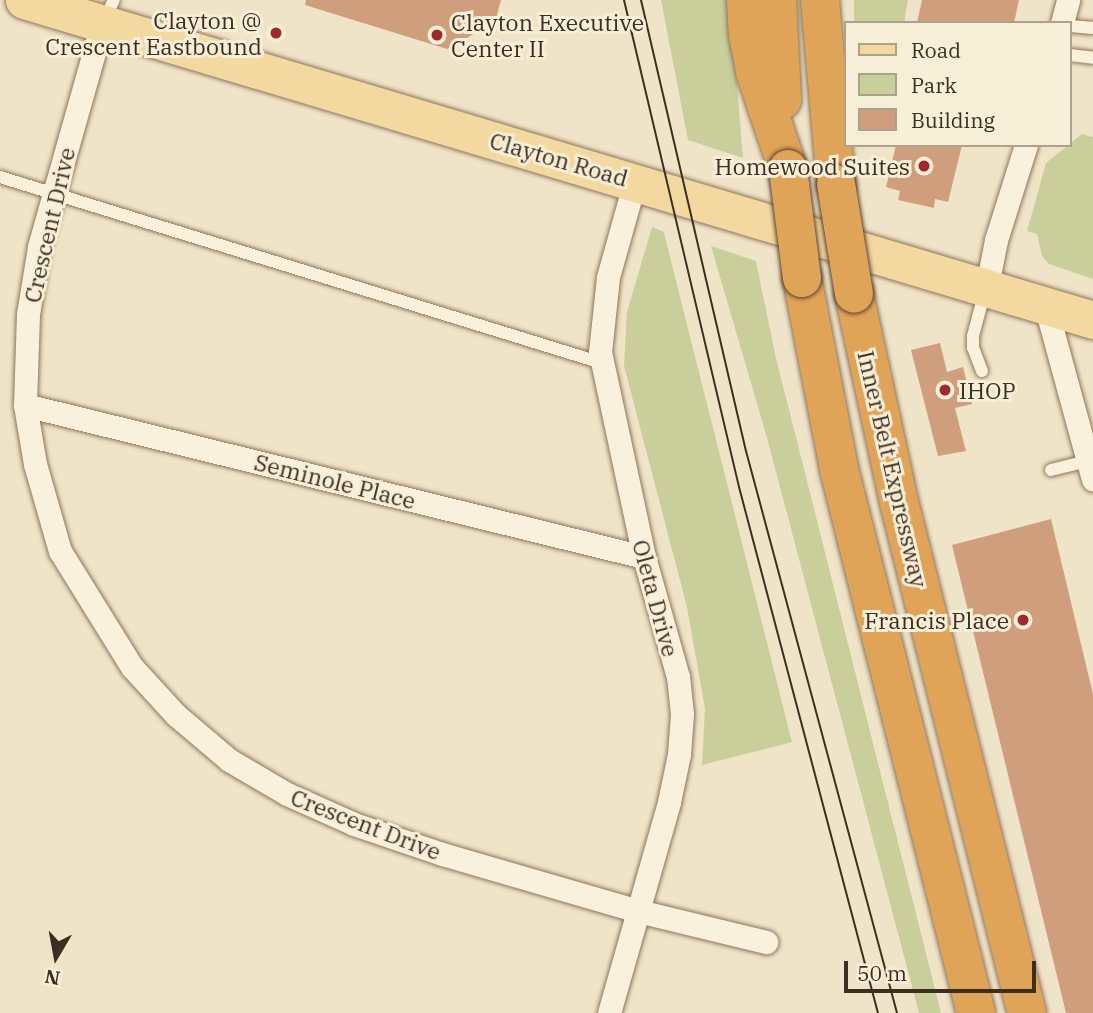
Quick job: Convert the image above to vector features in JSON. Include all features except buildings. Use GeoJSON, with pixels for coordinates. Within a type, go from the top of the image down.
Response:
{"type":"FeatureCollection","features":[{"type":"Feature","properties":{"kind":"highway"},"geometry":{"type":"LineString","coordinates":[[746,0],[748,35],[756,75],[788,169]]}},
{"type":"Feature","properties":{"kind":"highway"},"geometry":{"type":"LineString","coordinates":[[777,0],[788,169],[802,278],[839,469],[976,1013]]}},
{"type":"Feature","properties":{"kind":"highway","name":"Inner Belt Expressway"},"geometry":{"type":"LineString","coordinates":[[820,0],[836,184],[854,294],[900,506],[1027,1013]]}},
{"type":"Feature","properties":{"kind":"main road","name":"Clayton Road"},"geometry":{"type":"LineString","coordinates":[[24,0],[108,12],[635,181],[1093,320]]}},
{"type":"Feature","properties":{"kind":"street"},"geometry":{"type":"LineString","coordinates":[[1063,21],[1068,0]]}},
{"type":"Feature","properties":{"kind":"street","name":"Crescent Drive"},"geometry":{"type":"LineString","coordinates":[[108,12],[38,247],[28,314],[26,405],[34,464],[60,551],[132,667],[176,715],[229,760],[288,794],[354,824],[442,854],[638,911],[766,942]]}},
{"type":"Feature","properties":{"kind":"street"},"geometry":{"type":"LineString","coordinates":[[987,286],[1020,151]]}},
{"type":"Feature","properties":{"kind":"street","name":"Oleta Drive"},"geometry":{"type":"LineString","coordinates":[[609,1013],[669,802],[679,754],[682,715],[678,677],[644,557],[602,363],[602,319],[608,277],[635,181]]}},
{"type":"Feature","properties":{"kind":"street"},"geometry":{"type":"LineString","coordinates":[[1045,304],[1091,470]]}},
{"type":"Feature","properties":{"kind":"street","name":"Seminole Place"},"geometry":{"type":"LineString","coordinates":[[26,405],[644,557]]}},
{"type":"Feature","properties":{"kind":"lane"},"geometry":{"type":"LineString","coordinates":[[1072,26],[1093,28]]}},
{"type":"Feature","properties":{"kind":"lane"},"geometry":{"type":"LineString","coordinates":[[1072,55],[1093,58]]}},
{"type":"Feature","properties":{"kind":"lane"},"geometry":{"type":"LineString","coordinates":[[0,177],[602,363]]}},
{"type":"Feature","properties":{"kind":"lane"},"geometry":{"type":"LineString","coordinates":[[982,371],[973,348],[973,336],[987,286]]}},
{"type":"Feature","properties":{"kind":"lane"},"geometry":{"type":"LineString","coordinates":[[1051,470],[1091,470]]}},
{"type":"Feature","properties":{"kind":"green space"},"geometry":{"type":"Polygon","coordinates":[[[661,0],[730,0],[743,158],[688,140],[661,0]]]}},
{"type":"Feature","properties":{"kind":"green space"},"geometry":{"type":"Polygon","coordinates":[[[854,0],[908,0],[904,21],[854,21],[854,0]]]}},
{"type":"Feature","properties":{"kind":"green space"},"geometry":{"type":"Polygon","coordinates":[[[1082,134],[1093,137],[1093,279],[1049,264],[1042,256],[1037,234],[1027,231],[1046,163],[1066,147],[1072,147],[1072,142],[1082,134]]]}},
{"type":"Feature","properties":{"kind":"green space"},"geometry":{"type":"Polygon","coordinates":[[[652,227],[664,232],[792,742],[702,765],[705,709],[687,607],[624,366],[627,312],[652,227]]]}},
{"type":"Feature","properties":{"kind":"green space"},"geometry":{"type":"Polygon","coordinates":[[[711,246],[756,261],[775,354],[941,1013],[919,1013],[767,438],[711,246]]]}},
{"type":"Feature","properties":{"kind":"tram line"},"geometry":{"type":"LineString","coordinates":[[624,0],[739,487],[878,1013]]}},
{"type":"Feature","properties":{"kind":"tram line"},"geometry":{"type":"LineString","coordinates":[[641,0],[746,451],[897,1013]]}},
{"type":"Feature","properties":{"kind":"place","name":"Clayton @ Crescent Eastbound"},"geometry":{"type":"Point","coordinates":[276,33]}},
{"type":"Feature","properties":{"kind":"place","name":"Clayton Executive Center II"},"geometry":{"type":"Point","coordinates":[437,35]}},
{"type":"Feature","properties":{"kind":"place","name":"Homewood Suites"},"geometry":{"type":"Point","coordinates":[924,166]}},
{"type":"Feature","properties":{"kind":"place","name":"IHOP"},"geometry":{"type":"Point","coordinates":[945,390]}},
{"type":"Feature","properties":{"kind":"place","name":"Francis Place"},"geometry":{"type":"Point","coordinates":[1023,620]}}]}
